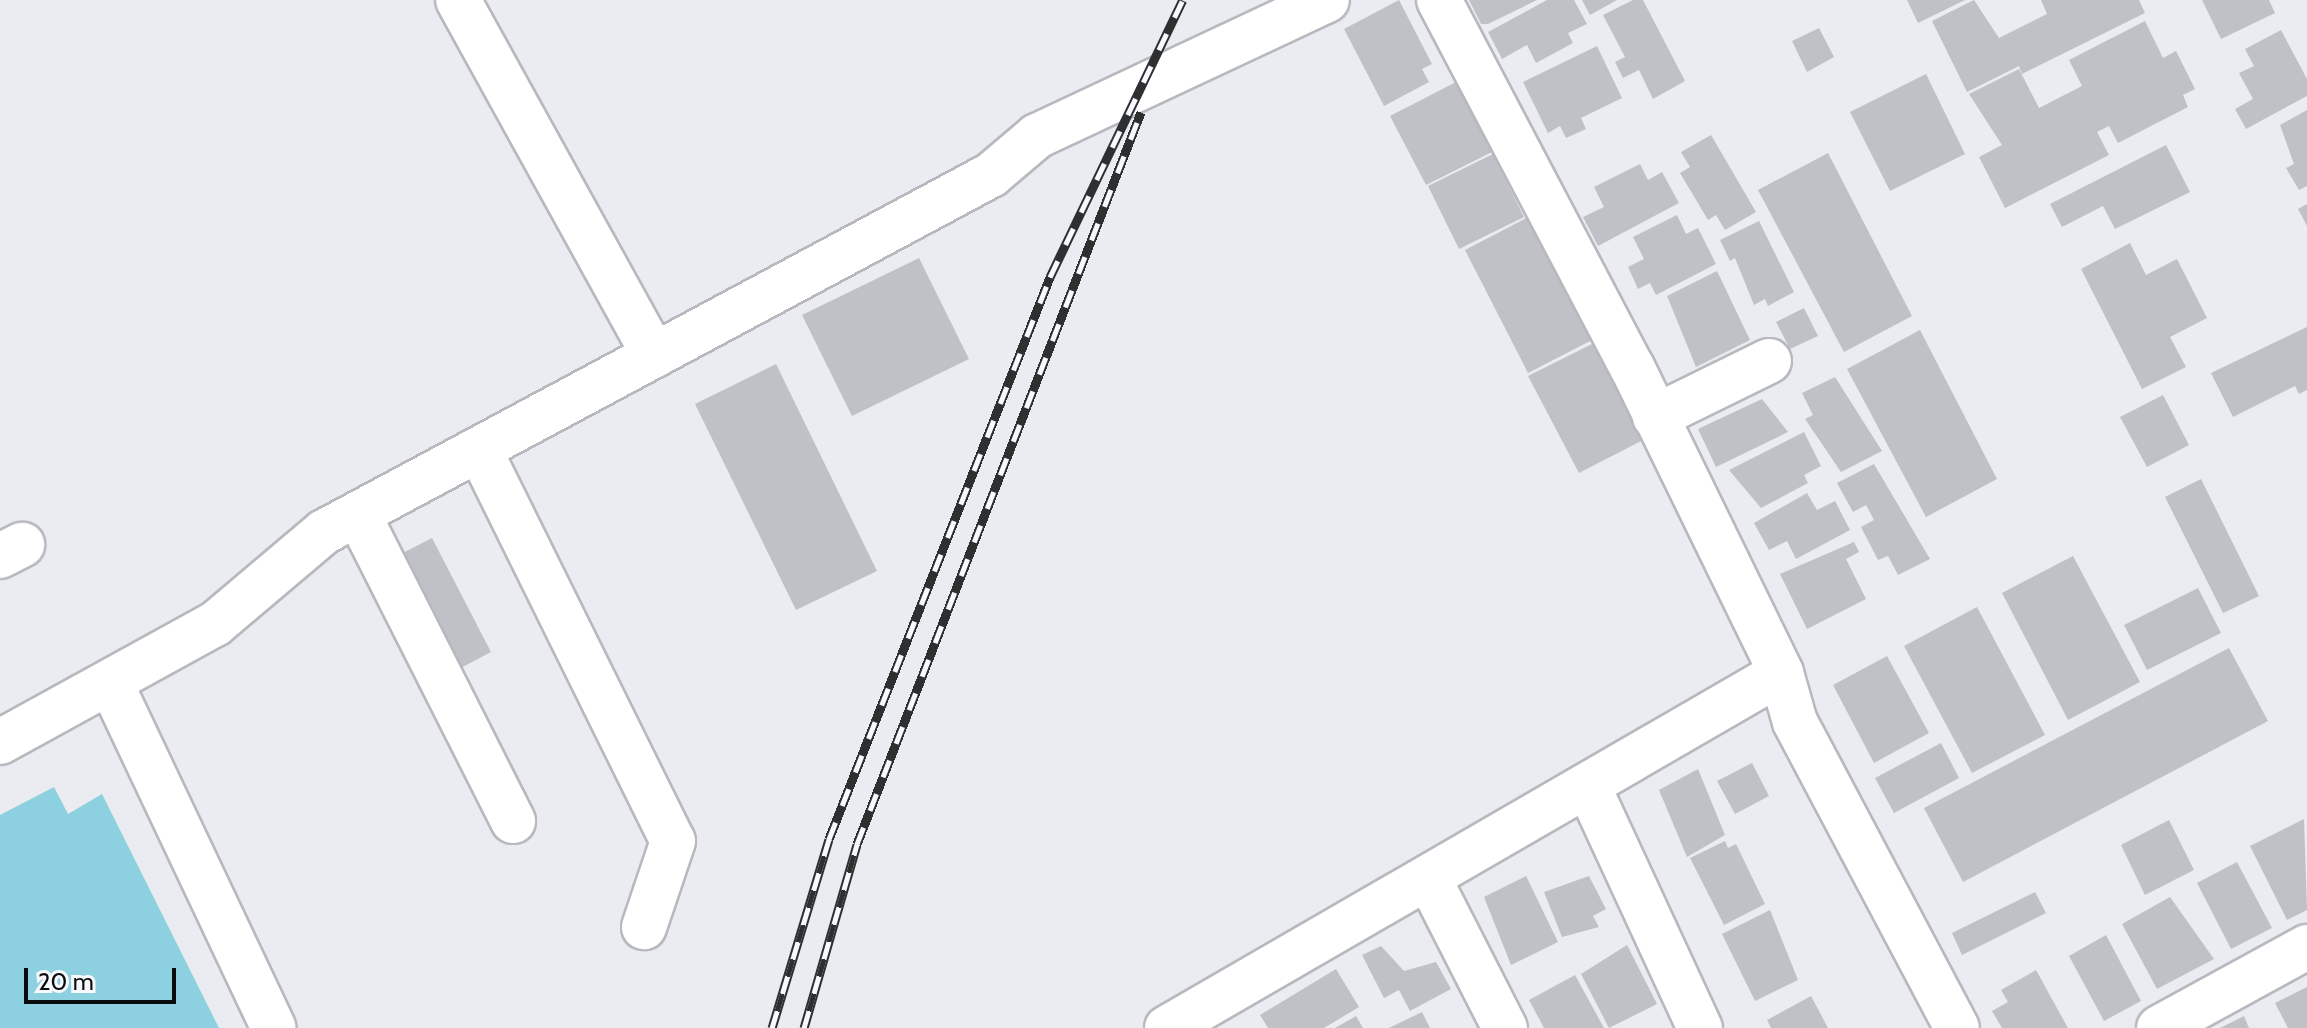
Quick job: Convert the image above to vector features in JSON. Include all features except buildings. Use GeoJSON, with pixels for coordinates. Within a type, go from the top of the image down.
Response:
{"type":"FeatureCollection","features":[{"type":"Feature","properties":{"kind":"street"},"geometry":{"type":"LineString","coordinates":[[0,742],[112,686],[215,624],[297,548],[991,175],[1037,136],[1327,0]]}},
{"type":"Feature","properties":{"kind":"street"},"geometry":{"type":"LineString","coordinates":[[1439,0],[1655,417],[1781,673],[1795,722],[1957,1028]]}},
{"type":"Feature","properties":{"kind":"street"},"geometry":{"type":"LineString","coordinates":[[461,1],[654,355]]}},
{"type":"Feature","properties":{"kind":"street"},"geometry":{"type":"LineString","coordinates":[[1655,417],[1769,361]]}},
{"type":"Feature","properties":{"kind":"street"},"geometry":{"type":"LineString","coordinates":[[479,449],[673,841],[644,927]]}},
{"type":"Feature","properties":{"kind":"street"},"geometry":{"type":"LineString","coordinates":[[358,514],[513,821]]}},
{"type":"Feature","properties":{"kind":"street"},"geometry":{"type":"LineString","coordinates":[[1167,1028],[1211,1017],[1430,881],[1781,673]]}},
{"type":"Feature","properties":{"kind":"street"},"geometry":{"type":"LineString","coordinates":[[112,686],[274,1028]]}},
{"type":"Feature","properties":{"kind":"street"},"geometry":{"type":"LineString","coordinates":[[1588,786],[1700,1028]]}},
{"type":"Feature","properties":{"kind":"street"},"geometry":{"type":"LineString","coordinates":[[1430,881],[1505,1028]]}},
{"type":"Feature","properties":{"kind":"street"},"geometry":{"type":"LineString","coordinates":[[2159,1028],[2307,947]]}},
{"type":"Feature","properties":{"kind":"water"},"geometry":{"type":"Polygon","coordinates":[[[54,787],[68,814],[102,794],[219,1028],[0,1028],[0,815],[54,787]]]}},
{"type":"Feature","properties":{"kind":"railway"},"geometry":{"type":"LineString","coordinates":[[772,1028],[829,839],[1050,277],[1183,0]]}},
{"type":"Feature","properties":{"kind":"railway"},"geometry":{"type":"LineString","coordinates":[[804,1028],[857,844],[1141,112]]}}]}
